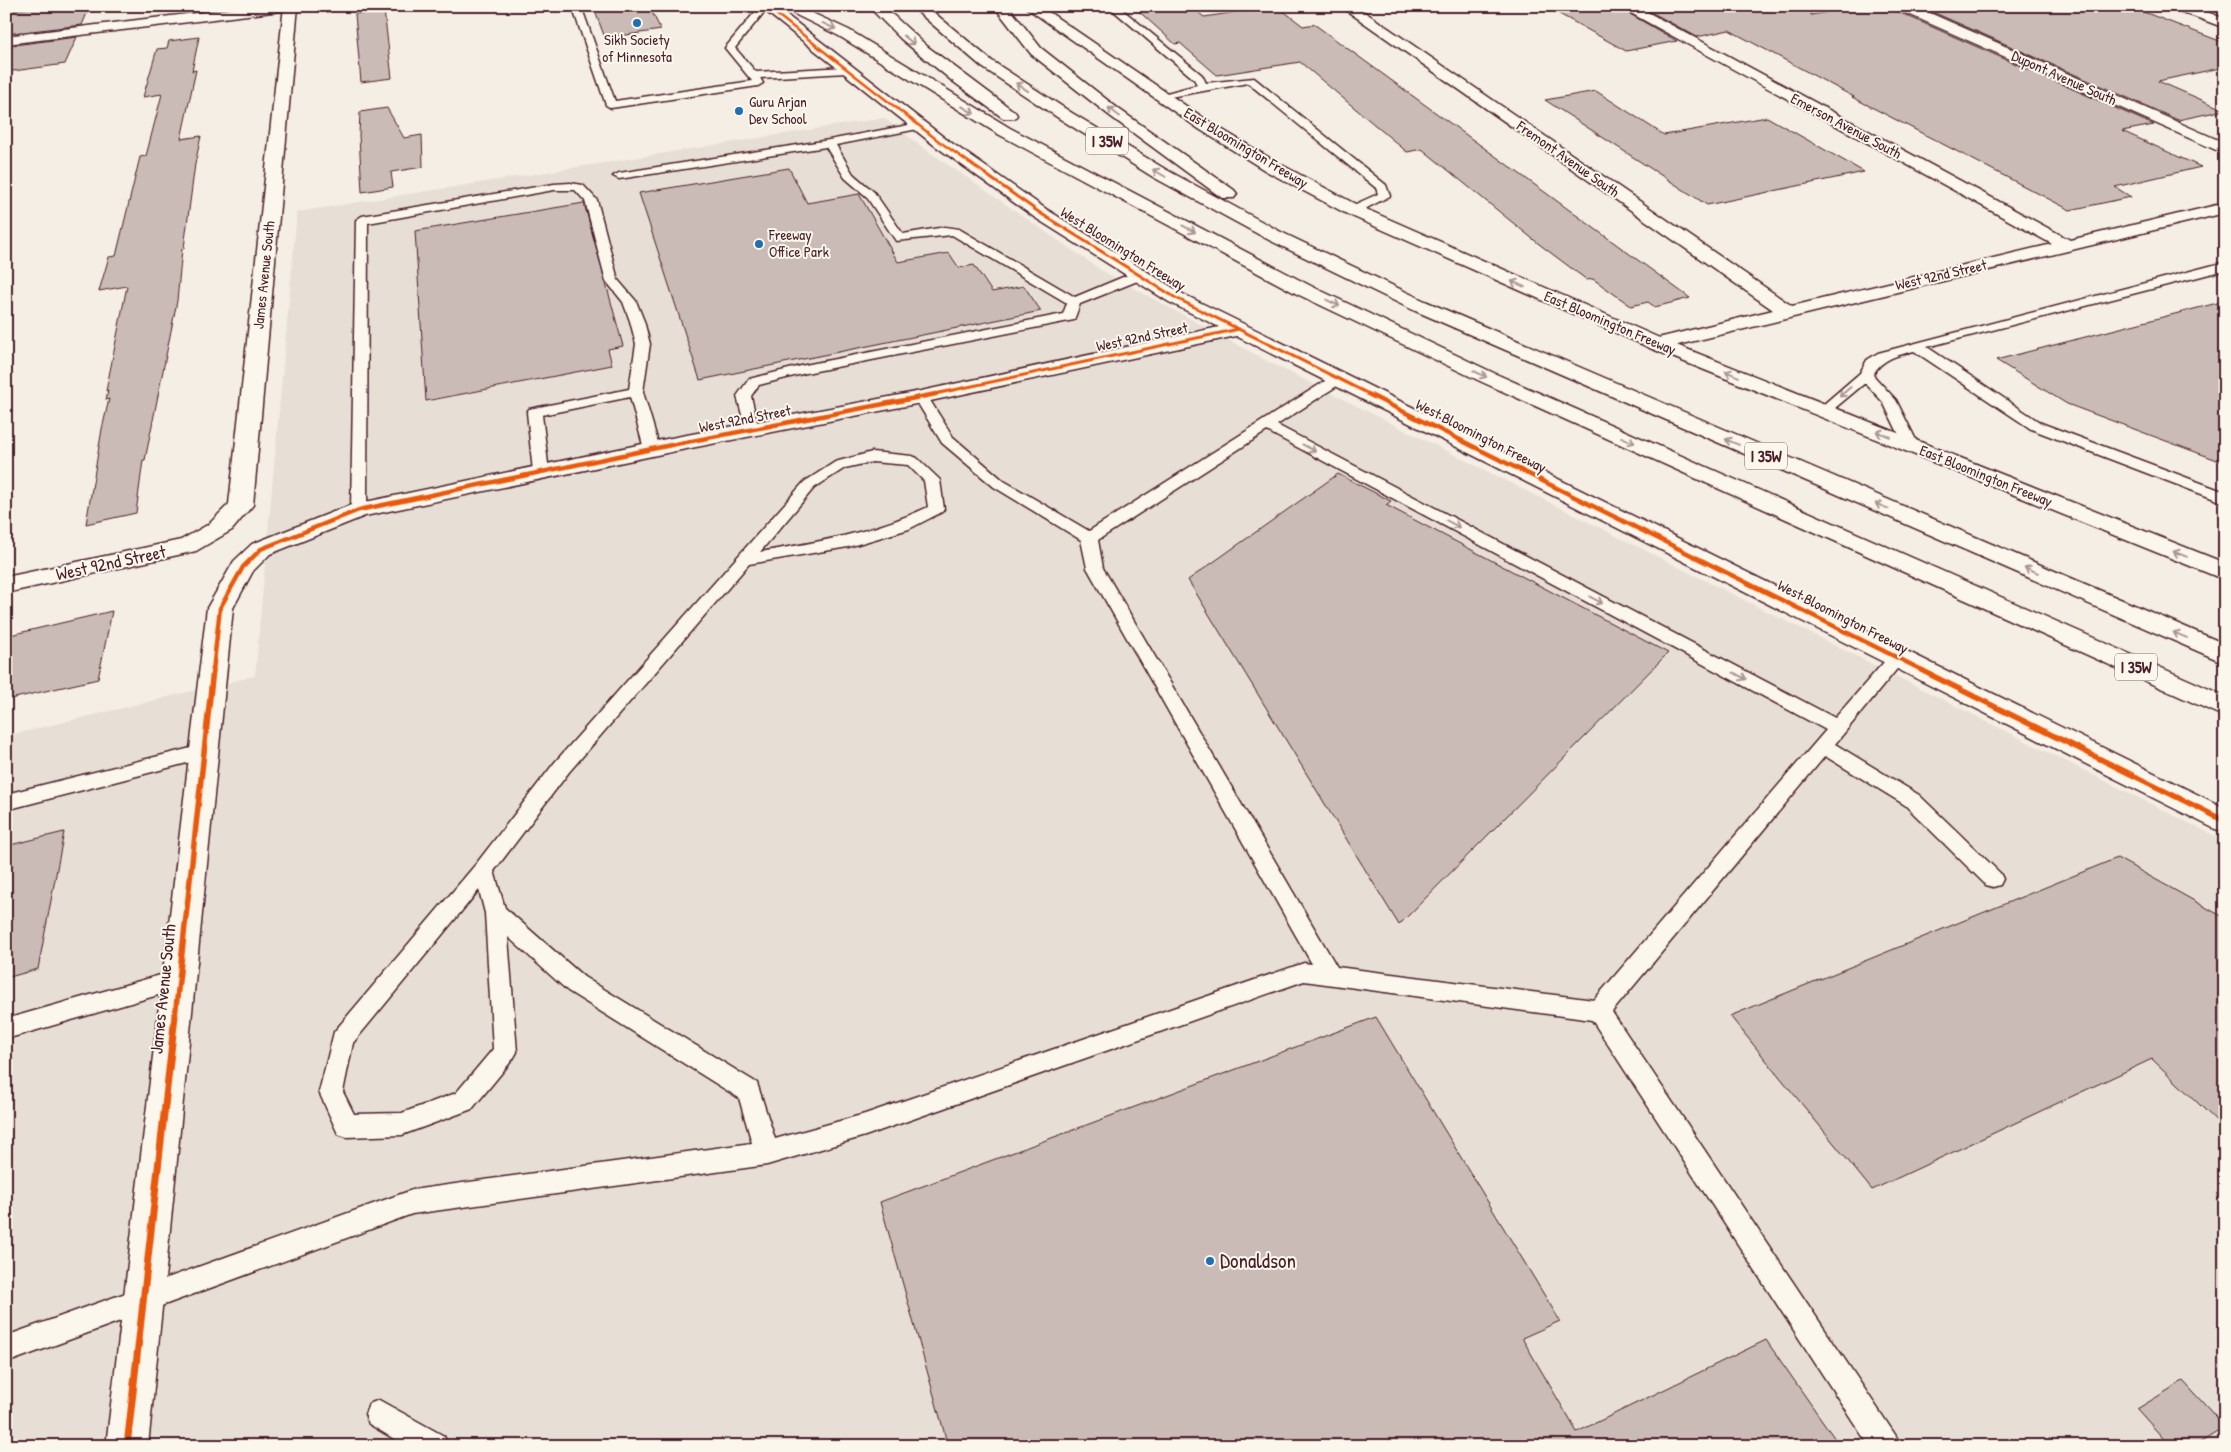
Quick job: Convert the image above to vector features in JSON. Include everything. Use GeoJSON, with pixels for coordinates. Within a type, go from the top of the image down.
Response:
{"type":"FeatureCollection","features":[{"type":"Feature","properties":{"kind":"main road"},"geometry":{"type":"LineString","coordinates":[[6,40],[290,6]]}},
{"type":"Feature","properties":{"kind":"main road","name":"James Avenue South"},"geometry":{"type":"LineString","coordinates":[[214,534],[232,519],[241,505],[290,6]]}},
{"type":"Feature","properties":{"kind":"main road","name":"West Bloomington Freeway"},"geometry":{"type":"LineString","coordinates":[[765,6],[919,126],[1040,213],[1176,298],[2225,821]]}},
{"type":"Feature","properties":{"kind":"main road"},"geometry":{"type":"LineString","coordinates":[[785,6],[844,33],[1004,131],[1146,206]]}},
{"type":"Feature","properties":{"kind":"main road","name":"I 35W"},"geometry":{"type":"LineString","coordinates":[[875,6],[903,35],[952,74],[1043,139],[1146,206],[1304,290],[1488,378],[2225,707]]}},
{"type":"Feature","properties":{"kind":"main road","name":"I 35W"},"geometry":{"type":"LineString","coordinates":[[918,6],[987,64],[1066,116],[1159,173],[1310,253],[1418,305],[2225,654]]}},
{"type":"Feature","properties":{"kind":"main road"},"geometry":{"type":"LineString","coordinates":[[1001,6],[1036,51],[1114,113],[1310,253]]}},
{"type":"Feature","properties":{"kind":"main road","name":"East Bloomington Freeway"},"geometry":{"type":"LineString","coordinates":[[1031,6],[1205,126],[1272,167],[1353,210],[1657,344],[2225,572]]}},
{"type":"Feature","properties":{"kind":"main road","name":"Fremont Avenue South"},"geometry":{"type":"LineString","coordinates":[[1347,6],[1788,312]]}},
{"type":"Feature","properties":{"kind":"main road","name":"Emerson Avenue South"},"geometry":{"type":"LineString","coordinates":[[1625,6],[2066,245]]}},
{"type":"Feature","properties":{"kind":"main road","name":"Dupont Avenue South"},"geometry":{"type":"LineString","coordinates":[[1902,6],[2225,149]]}},
{"type":"Feature","properties":{"kind":"main road"},"geometry":{"type":"LineString","coordinates":[[2179,6],[2225,24]]}},
{"type":"Feature","properties":{"kind":"main road","name":"West 92nd Street"},"geometry":{"type":"LineString","coordinates":[[1657,344],[2225,208]]}},
{"type":"Feature","properties":{"kind":"main road","name":"West 92nd Street"},"geometry":{"type":"LineString","coordinates":[[261,549],[314,526],[359,510],[652,449],[921,397],[1240,330]]}},
{"type":"Feature","properties":{"kind":"main road","name":"West 92nd Street"},"geometry":{"type":"LineString","coordinates":[[6,585],[180,548],[214,534]]}},
{"type":"Feature","properties":{"kind":"main road","name":"James Avenue South"},"geometry":{"type":"LineString","coordinates":[[127,1446],[220,608],[243,567],[261,549]]}},
{"type":"Feature","properties":{"kind":"main road"},"geometry":{"type":"LineString","coordinates":[[2046,627],[2225,721]]}},
{"type":"Feature","properties":{"kind":"lane"},"geometry":{"type":"LineString","coordinates":[[576,6],[611,105],[758,83],[754,75],[730,48],[765,6]]}},
{"type":"Feature","properties":{"kind":"lane"},"geometry":{"type":"LineString","coordinates":[[1112,6],[1198,77],[1203,86]]}},
{"type":"Feature","properties":{"kind":"lane"},"geometry":{"type":"LineString","coordinates":[[754,75],[846,70]]}},
{"type":"Feature","properties":{"kind":"lane"},"geometry":{"type":"LineString","coordinates":[[1163,97],[1203,86],[1250,80],[1382,187],[1384,196],[1353,210]]}},
{"type":"Feature","properties":{"kind":"lane"},"geometry":{"type":"LineString","coordinates":[[619,176],[829,143],[919,126]]}},
{"type":"Feature","properties":{"kind":"lane"},"geometry":{"type":"LineString","coordinates":[[829,143],[849,176],[870,194],[900,238],[946,231],[955,232],[1074,302]]}},
{"type":"Feature","properties":{"kind":"lane"},"geometry":{"type":"LineString","coordinates":[[359,510],[362,220],[554,187],[579,187],[591,200],[612,281],[629,301],[642,337],[643,344],[636,392],[652,449]]}},
{"type":"Feature","properties":{"kind":"lane"},"geometry":{"type":"LineString","coordinates":[[1824,410],[1866,375],[1872,363],[1883,356],[2225,266]]}},
{"type":"Feature","properties":{"kind":"lane"},"geometry":{"type":"LineString","coordinates":[[1074,302],[1140,276]]}},
{"type":"Feature","properties":{"kind":"lane"},"geometry":{"type":"LineString","coordinates":[[752,431],[744,396],[754,382],[805,368],[1069,317],[1074,302]]}},
{"type":"Feature","properties":{"kind":"lane"},"geometry":{"type":"LineString","coordinates":[[1916,346],[2036,426],[2225,498]]}},
{"type":"Feature","properties":{"kind":"lane"},"geometry":{"type":"LineString","coordinates":[[1866,375],[1889,400],[1911,446]]}},
{"type":"Feature","properties":{"kind":"lane"},"geometry":{"type":"LineString","coordinates":[[1090,538],[1338,379]]}},
{"type":"Feature","properties":{"kind":"lane"},"geometry":{"type":"LineString","coordinates":[[541,472],[534,412],[636,392]]}},
{"type":"Feature","properties":{"kind":"lane"},"geometry":{"type":"LineString","coordinates":[[921,397],[947,440],[999,484],[1090,538],[1095,568],[1330,975]]}},
{"type":"Feature","properties":{"kind":"lane"},"geometry":{"type":"LineString","coordinates":[[1266,425],[1838,728]]}},
{"type":"Feature","properties":{"kind":"lane"},"geometry":{"type":"LineString","coordinates":[[483,870],[496,913],[505,1052],[464,1101],[402,1124],[347,1126],[330,1092],[342,1039],[483,870],[562,767],[743,560],[809,485],[840,465],[872,457],[912,461],[932,480],[936,509],[903,525],[842,543],[743,560]]}},
{"type":"Feature","properties":{"kind":"lane"},"geometry":{"type":"LineString","coordinates":[[1598,1011],[1897,658]]}},
{"type":"Feature","properties":{"kind":"lane"},"geometry":{"type":"LineString","coordinates":[[1823,746],[1912,800],[1992,879]]}},
{"type":"Feature","properties":{"kind":"lane"},"geometry":{"type":"LineString","coordinates":[[6,802],[203,752]]}},
{"type":"Feature","properties":{"kind":"lane"},"geometry":{"type":"LineString","coordinates":[[496,913],[576,984],[749,1091],[767,1153]]}},
{"type":"Feature","properties":{"kind":"lane"},"geometry":{"type":"LineString","coordinates":[[6,1350],[412,1202],[767,1153],[865,1126],[1304,972],[1598,1011],[1886,1446]]}},
{"type":"Feature","properties":{"kind":"lane"},"geometry":{"type":"LineString","coordinates":[[6,1029],[178,980]]}},
{"type":"Feature","properties":{"kind":"lane"},"geometry":{"type":"LineString","coordinates":[[379,1414],[434,1446]]}},
{"type":"Feature","properties":{"kind":"shaded area"},"geometry":{"type":"Polygon","coordinates":[[[884,118],[921,146],[1104,272],[1269,362],[2225,841],[2225,1446],[6,1446],[6,736],[255,676],[297,212],[884,118]]]}},
{"type":"Feature","properties":{"kind":"building"},"geometry":{"type":"Polygon","coordinates":[[[52,6],[90,6],[82,25],[6,34],[6,11],[52,6]]]}},
{"type":"Feature","properties":{"kind":"building","name":"Sikh Society of Minnesota"},"geometry":{"type":"Polygon","coordinates":[[[593,6],[649,6],[661,30],[605,38],[593,6]]]}},
{"type":"Feature","properties":{"kind":"building"},"geometry":{"type":"Polygon","coordinates":[[[1133,6],[1191,6],[1204,17],[1277,6],[1303,26],[1314,24],[1690,298],[1655,307],[1648,302],[1631,306],[1593,279],[1587,280],[1539,244],[1422,149],[1407,152],[1300,62],[1217,75],[1180,43],[1175,44],[1133,6]]]}},
{"type":"Feature","properties":{"kind":"building"},"geometry":{"type":"Polygon","coordinates":[[[1545,6],[1616,6],[1677,41],[1626,51],[1545,6]]]}},
{"type":"Feature","properties":{"kind":"building"},"geometry":{"type":"Polygon","coordinates":[[[1640,6],[1810,6],[1811,15],[1863,6],[1893,6],[1896,11],[2154,125],[2122,131],[2201,167],[2115,187],[2131,197],[2070,210],[1852,97],[1854,97],[1729,30],[1697,37],[1640,6]]]}},
{"type":"Feature","properties":{"kind":"building"},"geometry":{"type":"Polygon","coordinates":[[[1919,6],[2128,6],[2225,43],[2225,67],[2158,81],[2225,110],[2178,120],[1919,6]]]}},
{"type":"Feature","properties":{"kind":"building"},"geometry":{"type":"Polygon","coordinates":[[[384,10],[392,78],[361,82],[355,14],[384,10]]]}},
{"type":"Feature","properties":{"kind":"building"},"geometry":{"type":"Polygon","coordinates":[[[77,37],[65,64],[6,72],[6,46],[77,37]]]}},
{"type":"Feature","properties":{"kind":"building"},"geometry":{"type":"Polygon","coordinates":[[[199,37],[192,71],[196,70],[181,139],[201,136],[195,164],[184,248],[182,249],[177,301],[145,460],[143,460],[136,513],[86,524],[109,399],[106,400],[108,390],[106,391],[127,286],[99,291],[109,257],[116,256],[140,157],[146,156],[162,94],[143,97],[157,49],[167,48],[169,41],[199,37]]]}},
{"type":"Feature","properties":{"kind":"building"},"geometry":{"type":"Polygon","coordinates":[[[1596,91],[1664,135],[1767,117],[1864,172],[1707,205],[1545,100],[1596,91]]]}},
{"type":"Feature","properties":{"kind":"building"},"geometry":{"type":"Polygon","coordinates":[[[387,108],[404,138],[422,135],[423,167],[391,172],[393,187],[362,192],[359,135],[360,112],[387,108]]]}},
{"type":"Feature","properties":{"kind":"building","name":"Freeway Office Park"},"geometry":{"type":"Polygon","coordinates":[[[789,168],[807,203],[859,194],[898,262],[949,253],[959,268],[974,265],[992,292],[1024,286],[1041,311],[700,380],[639,193],[789,168]]]}},
{"type":"Feature","properties":{"kind":"building"},"geometry":{"type":"Polygon","coordinates":[[[584,203],[623,346],[608,349],[612,365],[426,401],[415,231],[584,203]]]}},
{"type":"Feature","properties":{"kind":"building"},"geometry":{"type":"Polygon","coordinates":[[[2225,301],[2225,463],[2067,404],[1996,360],[2225,301]]]}},
{"type":"Feature","properties":{"kind":"building"},"geometry":{"type":"Polygon","coordinates":[[[1338,474],[1391,501],[1386,505],[1668,653],[1399,925],[1188,580],[1338,474]]]}},
{"type":"Feature","properties":{"kind":"building"},"geometry":{"type":"Polygon","coordinates":[[[112,611],[98,679],[6,700],[6,636],[112,611]]]}},
{"type":"Feature","properties":{"kind":"building"},"geometry":{"type":"Polygon","coordinates":[[[64,832],[38,969],[6,978],[6,846],[64,832]]]}},
{"type":"Feature","properties":{"kind":"building"},"geometry":{"type":"Polygon","coordinates":[[[2117,858],[2225,918],[2225,1129],[2152,1059],[1872,1190],[1730,1016],[2117,858]]]}},
{"type":"Feature","properties":{"kind":"building","name":"Donaldson"},"geometry":{"type":"Polygon","coordinates":[[[1376,1017],[1560,1321],[1522,1338],[1577,1432],[1766,1340],[1840,1446],[948,1446],[880,1202],[1376,1017]]]}},
{"type":"Feature","properties":{"kind":"building"},"geometry":{"type":"Polygon","coordinates":[[[2183,1381],[2225,1427],[2195,1446],[2170,1446],[2137,1409],[2183,1381]]]}},
{"type":"Feature","properties":{"kind":"cycle path"},"geometry":{"type":"LineString","coordinates":[[766,6],[940,142],[1040,213],[1176,298],[2225,821]]}},
{"type":"Feature","properties":{"kind":"cycle path"},"geometry":{"type":"LineString","coordinates":[[127,1446],[220,608],[243,567],[261,549],[359,510],[676,444],[921,397],[1239,329]]}},
{"type":"Feature","properties":{"kind":"place","name":"Sikh Society of Minnesota"},"geometry":{"type":"Point","coordinates":[637,23]}},
{"type":"Feature","properties":{"kind":"place","name":"Guru Arjan Dev School"},"geometry":{"type":"Point","coordinates":[739,111]}},
{"type":"Feature","properties":{"kind":"place","name":"Freeway Office Park"},"geometry":{"type":"Point","coordinates":[759,244]}},
{"type":"Feature","properties":{"kind":"place","name":"Donaldson"},"geometry":{"type":"Point","coordinates":[1210,1261]}}]}
